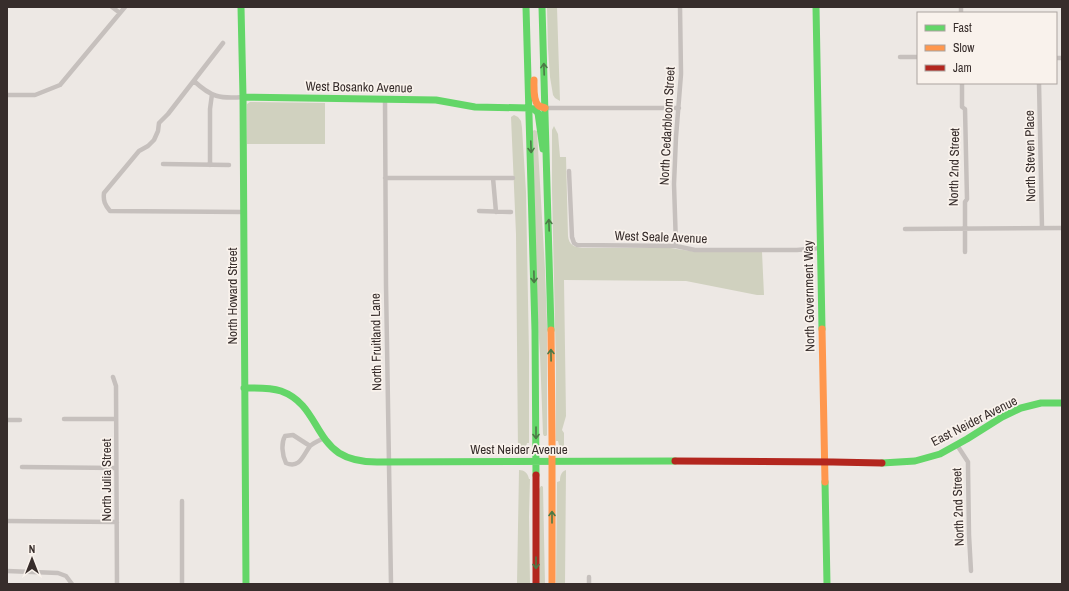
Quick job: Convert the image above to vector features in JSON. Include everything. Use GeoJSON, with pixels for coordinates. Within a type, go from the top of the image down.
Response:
{"type":"FeatureCollection","features":[{"type":"Feature","properties":{"kind":"main road","name":"North Howard Street"},"geometry":{"type":"LineString","coordinates":[[241,7],[244,212],[246,584]]}},
{"type":"Feature","properties":{"kind":"main road"},"geometry":{"type":"LineString","coordinates":[[526,7],[534,284],[536,584]]}},
{"type":"Feature","properties":{"kind":"main road"},"geometry":{"type":"LineString","coordinates":[[542,7],[550,269],[552,584]]}},
{"type":"Feature","properties":{"kind":"main road","name":"North Government Way"},"geometry":{"type":"LineString","coordinates":[[816,7],[827,584]]}},
{"type":"Feature","properties":{"kind":"main road"},"geometry":{"type":"LineString","coordinates":[[528,50],[532,64],[535,97],[540,106],[545,108]]}},
{"type":"Feature","properties":{"kind":"main road","name":"West Bosanko Avenue"},"geometry":{"type":"LineString","coordinates":[[243,97],[436,100],[475,107],[529,108]]}},
{"type":"Feature","properties":{"kind":"main road"},"geometry":{"type":"LineString","coordinates":[[529,108],[534,109],[538,113],[543,150],[547,159]]}},
{"type":"Feature","properties":{"kind":"main road","name":"West Neider Avenue"},"geometry":{"type":"LineString","coordinates":[[244,388],[270,388],[295,398],[313,418],[326,441],[339,453],[349,458],[366,462],[825,462]]}},
{"type":"Feature","properties":{"kind":"main road","name":"East Neider Avenue"},"geometry":{"type":"LineString","coordinates":[[825,462],[872,463],[902,462],[922,459],[940,454],[1010,413],[1040,403],[1062,403]]}},
{"type":"Feature","properties":{"kind":"street"},"geometry":{"type":"LineString","coordinates":[[112,7],[120,13]]}},
{"type":"Feature","properties":{"kind":"street"},"geometry":{"type":"LineString","coordinates":[[7,95],[35,95],[60,85],[125,7]]}},
{"type":"Feature","properties":{"kind":"street","name":"North Cedarbloom Street"},"geometry":{"type":"LineString","coordinates":[[676,246],[674,172],[681,65],[680,7]]}},
{"type":"Feature","properties":{"kind":"street"},"geometry":{"type":"LineString","coordinates":[[223,43],[168,114],[159,123],[158,131],[154,140],[148,146],[139,151],[104,193],[104,199],[105,205],[110,211],[244,212]]}},
{"type":"Feature","properties":{"kind":"street"},"geometry":{"type":"LineString","coordinates":[[900,57],[917,57]]}},
{"type":"Feature","properties":{"kind":"street","name":"West Bosanko Avenue"},"geometry":{"type":"LineString","coordinates":[[194,81],[204,91],[212,94],[228,98],[243,97]]}},
{"type":"Feature","properties":{"kind":"street","name":"North 2nd Street"},"geometry":{"type":"LineString","coordinates":[[962,84],[962,107],[965,109],[967,192],[967,198],[964,202],[965,252]]}},
{"type":"Feature","properties":{"kind":"street","name":"North Steven Place"},"geometry":{"type":"LineString","coordinates":[[1039,84],[1042,228]]}},
{"type":"Feature","properties":{"kind":"street"},"geometry":{"type":"LineString","coordinates":[[210,165],[210,109],[212,94]]}},
{"type":"Feature","properties":{"kind":"street","name":"North Fruitland Lane"},"geometry":{"type":"LineString","coordinates":[[384,99],[391,584]]}},
{"type":"Feature","properties":{"kind":"street"},"geometry":{"type":"LineString","coordinates":[[545,108],[679,108]]}},
{"type":"Feature","properties":{"kind":"street"},"geometry":{"type":"LineString","coordinates":[[163,164],[229,165]]}},
{"type":"Feature","properties":{"kind":"street","name":"West Seale Avenue"},"geometry":{"type":"LineString","coordinates":[[569,171],[572,237],[577,245],[676,246],[695,250],[797,250],[820,248]]}},
{"type":"Feature","properties":{"kind":"street"},"geometry":{"type":"LineString","coordinates":[[385,178],[513,178]]}},
{"type":"Feature","properties":{"kind":"street"},"geometry":{"type":"LineString","coordinates":[[494,178],[496,212]]}},
{"type":"Feature","properties":{"kind":"street"},"geometry":{"type":"LineString","coordinates":[[479,211],[511,212]]}},
{"type":"Feature","properties":{"kind":"street"},"geometry":{"type":"LineString","coordinates":[[906,229],[1062,228]]}},
{"type":"Feature","properties":{"kind":"street","name":"North Julia Street"},"geometry":{"type":"LineString","coordinates":[[113,377],[116,386],[117,584]]}},
{"type":"Feature","properties":{"kind":"street"},"geometry":{"type":"LineString","coordinates":[[64,419],[116,419]]}},
{"type":"Feature","properties":{"kind":"street"},"geometry":{"type":"LineString","coordinates":[[7,420],[20,420]]}},
{"type":"Feature","properties":{"kind":"street"},"geometry":{"type":"LineString","coordinates":[[310,446],[293,435],[286,436],[282,446],[286,463],[294,465],[305,454],[310,446],[324,438]]}},
{"type":"Feature","properties":{"kind":"street","name":"North 2nd Street"},"geometry":{"type":"LineString","coordinates":[[957,445],[968,462],[971,571]]}},
{"type":"Feature","properties":{"kind":"street"},"geometry":{"type":"LineString","coordinates":[[22,467],[116,468]]}},
{"type":"Feature","properties":{"kind":"street"},"geometry":{"type":"LineString","coordinates":[[182,501],[182,584]]}},
{"type":"Feature","properties":{"kind":"street"},"geometry":{"type":"LineString","coordinates":[[7,521],[117,522]]}},
{"type":"Feature","properties":{"kind":"street"},"geometry":{"type":"LineString","coordinates":[[7,571],[52,572],[61,574],[68,578],[72,584]]}},
{"type":"Feature","properties":{"kind":"street"},"geometry":{"type":"LineString","coordinates":[[589,577],[589,584]]}},
{"type":"Feature","properties":{"kind":"green space"},"geometry":{"type":"Polygon","coordinates":[[[547,7],[557,7],[560,101],[553,95],[550,77],[547,7]]]}},
{"type":"Feature","properties":{"kind":"green space"},"geometry":{"type":"Polygon","coordinates":[[[250,102],[325,103],[325,144],[247,144],[247,104],[250,102]]]}},
{"type":"Feature","properties":{"kind":"green space"},"geometry":{"type":"Polygon","coordinates":[[[514,115],[521,121],[522,128],[526,192],[529,354],[529,443],[527,443],[523,450],[518,452],[516,234],[511,117],[514,115]]]}},
{"type":"Feature","properties":{"kind":"green space"},"geometry":{"type":"Polygon","coordinates":[[[554,126],[558,134],[560,157],[566,157],[568,236],[569,242],[572,245],[582,248],[670,248],[697,252],[762,252],[764,295],[757,295],[686,281],[564,280],[566,416],[562,430],[564,433],[564,449],[559,445],[558,441],[556,441],[552,191],[552,130],[554,126]]]}},
{"type":"Feature","properties":{"kind":"green space"},"geometry":{"type":"Polygon","coordinates":[[[534,130],[537,131],[545,270],[547,325],[546,436],[543,434],[536,291],[534,130]]]}},
{"type":"Feature","properties":{"kind":"green space"},"geometry":{"type":"Polygon","coordinates":[[[519,470],[526,472],[530,479],[530,584],[517,584],[519,470]]]}},
{"type":"Feature","properties":{"kind":"green space"},"geometry":{"type":"Polygon","coordinates":[[[566,470],[565,584],[556,584],[557,482],[560,481],[561,474],[566,470]]]}},
{"type":"Feature","properties":{"kind":"green space"},"geometry":{"type":"Polygon","coordinates":[[[541,486],[543,487],[545,584],[538,584],[539,489],[541,486]]]}},
{"type":"Feature","properties":{"kind":"traffic: fast"},"geometry":{"type":"LineString","coordinates":[[241,7],[243,97],[246,584]]}},
{"type":"Feature","properties":{"kind":"traffic: fast"},"geometry":{"type":"LineString","coordinates":[[526,7],[535,331],[536,475]]}},
{"type":"Feature","properties":{"kind":"traffic: fast"},"geometry":{"type":"LineString","coordinates":[[542,7],[551,330]]}},
{"type":"Feature","properties":{"kind":"traffic: fast"},"geometry":{"type":"LineString","coordinates":[[816,7],[822,329]]}},
{"type":"Feature","properties":{"kind":"traffic: fast"},"geometry":{"type":"LineString","coordinates":[[243,97],[436,100],[475,107],[529,108]]}},
{"type":"Feature","properties":{"kind":"traffic: fast"},"geometry":{"type":"LineString","coordinates":[[529,108],[534,109],[538,113],[543,149]]}},
{"type":"Feature","properties":{"kind":"traffic: fast"},"geometry":{"type":"LineString","coordinates":[[244,388],[272,389],[292,396],[307,411],[324,438],[331,446],[343,455],[362,461],[675,461]]}},
{"type":"Feature","properties":{"kind":"traffic: fast"},"geometry":{"type":"LineString","coordinates":[[882,463],[915,461],[940,454],[1002,417],[1021,408],[1041,403],[1062,403]]}},
{"type":"Feature","properties":{"kind":"traffic: fast"},"geometry":{"type":"LineString","coordinates":[[825,482],[827,584]]}},
{"type":"Feature","properties":{"kind":"traffic: slow"},"geometry":{"type":"LineString","coordinates":[[534,80],[534,94],[537,104],[545,108]]}},
{"type":"Feature","properties":{"kind":"traffic: slow"},"geometry":{"type":"LineString","coordinates":[[822,329],[825,482]]}},
{"type":"Feature","properties":{"kind":"traffic: slow"},"geometry":{"type":"LineString","coordinates":[[551,330],[552,584]]}},
{"type":"Feature","properties":{"kind":"traffic: jam"},"geometry":{"type":"LineString","coordinates":[[675,461],[882,463]]}},
{"type":"Feature","properties":{"kind":"traffic: jam"},"geometry":{"type":"LineString","coordinates":[[536,475],[536,584]]}}]}
